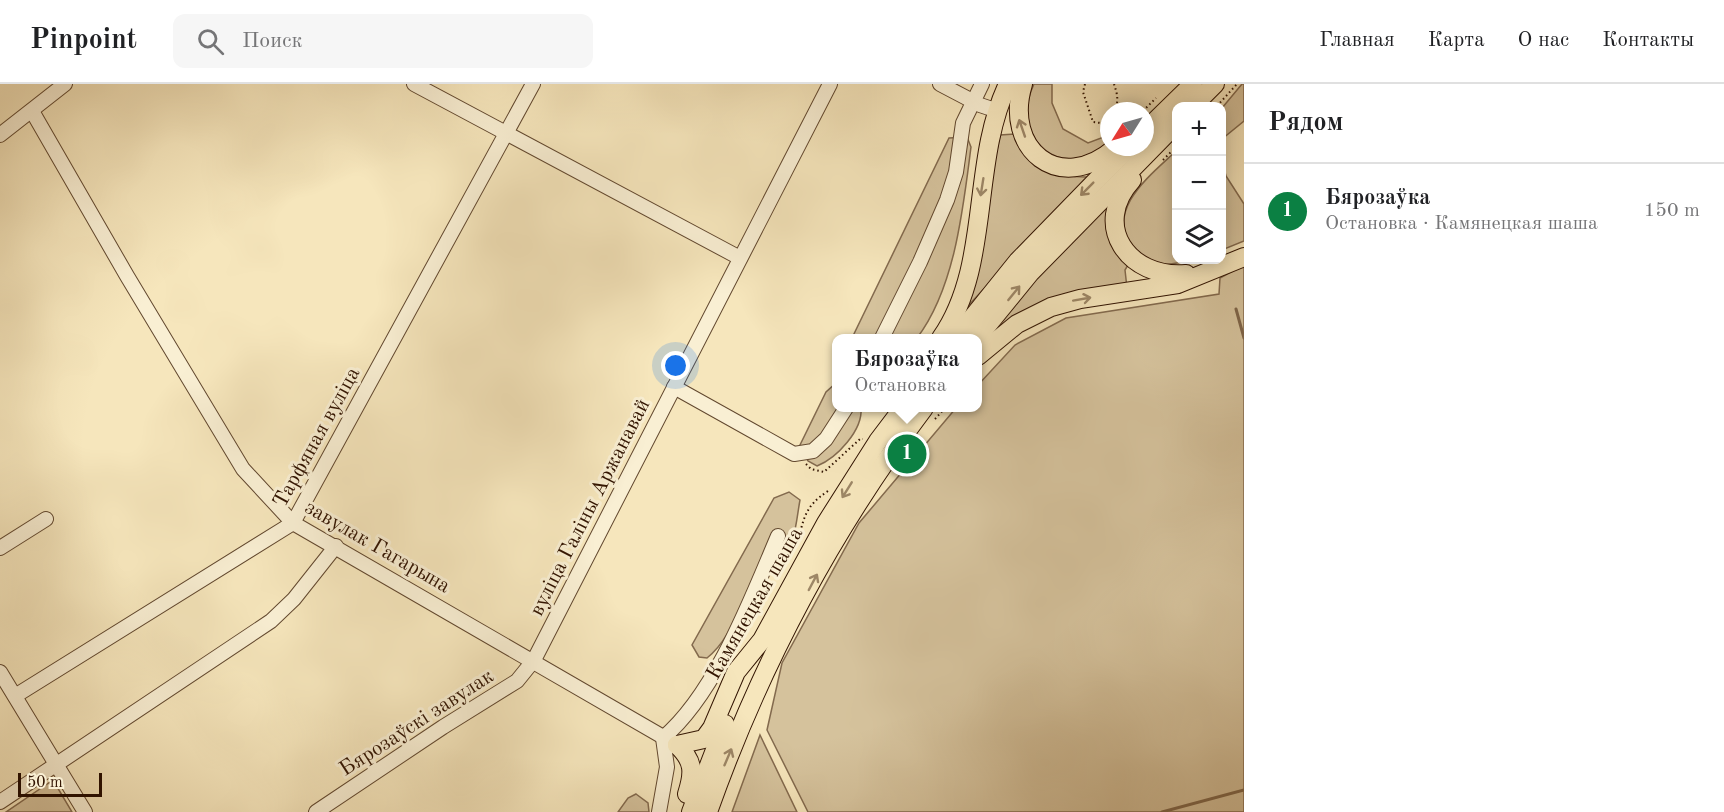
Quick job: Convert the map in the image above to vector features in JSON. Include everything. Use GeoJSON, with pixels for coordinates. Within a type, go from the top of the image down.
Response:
{"type":"FeatureCollection","features":[{"type":"Feature","properties":{"kind":"main road"},"geometry":{"type":"LineString","coordinates":[[944,334],[954,316],[968,275],[985,169],[998,111],[1008,84]]}},
{"type":"Feature","properties":{"kind":"main road"},"geometry":{"type":"LineString","coordinates":[[1023,84],[1018,105],[1019,122],[1030,147],[1043,160],[1056,167],[1077,169],[1093,164],[1104,156]]}},
{"type":"Feature","properties":{"kind":"main road"},"geometry":{"type":"LineString","coordinates":[[1154,112],[1173,94],[1204,93]]}},
{"type":"Feature","properties":{"kind":"main road"},"geometry":{"type":"LineString","coordinates":[[1154,125],[1204,93]]}},
{"type":"Feature","properties":{"kind":"main road"},"geometry":{"type":"LineString","coordinates":[[981,334],[1030,273],[1172,128]]}},
{"type":"Feature","properties":{"kind":"main road"},"geometry":{"type":"LineString","coordinates":[[1172,136],[1124,190],[1116,212],[1121,244],[1131,258],[1152,272],[1172,275],[1212,271]]}},
{"type":"Feature","properties":{"kind":"main road"},"geometry":{"type":"LineString","coordinates":[[960,334],[1018,261],[1120,156]]}},
{"type":"Feature","properties":{"kind":"main road"},"geometry":{"type":"LineString","coordinates":[[982,353],[1017,324],[1051,307],[1080,299],[1160,288],[1212,271],[1244,256]]}},
{"type":"Feature","properties":{"kind":"main road"},"geometry":{"type":"LineString","coordinates":[[873,440],[891,412]]}},
{"type":"Feature","properties":{"kind":"main road","name":"Камянецкая шаша"},"geometry":{"type":"LineString","coordinates":[[670,741],[704,740],[712,728],[736,672],[762,640],[873,440],[916,412]]}},
{"type":"Feature","properties":{"kind":"main road","name":"Камянецкая шаша"},"geometry":{"type":"LineString","coordinates":[[708,812],[761,678],[832,546],[918,412]]}},
{"type":"Feature","properties":{"kind":"main road"},"geometry":{"type":"LineString","coordinates":[[691,812],[714,747],[762,640]]}},
{"type":"Feature","properties":{"kind":"main road"},"geometry":{"type":"LineString","coordinates":[[670,741],[690,757],[693,766],[681,812]]}},
{"type":"Feature","properties":{"kind":"street"},"geometry":{"type":"LineString","coordinates":[[0,135],[65,84]]}},
{"type":"Feature","properties":{"kind":"street"},"geometry":{"type":"LineString","coordinates":[[414,84],[740,258]]}},
{"type":"Feature","properties":{"kind":"street","name":"Тарфяная вуліца"},"geometry":{"type":"LineString","coordinates":[[15,696],[293,523],[533,84]]}},
{"type":"Feature","properties":{"kind":"street","name":"вуліца Галіны Аржанавай"},"geometry":{"type":"LineString","coordinates":[[534,660],[830,84]]}},
{"type":"Feature","properties":{"kind":"street"},"geometry":{"type":"LineString","coordinates":[[940,84],[973,102],[998,111]]}},
{"type":"Feature","properties":{"kind":"street"},"geometry":{"type":"LineString","coordinates":[[884,334],[947,200],[956,172],[963,123],[982,84]]}},
{"type":"Feature","properties":{"kind":"street","name":"завулак Гагарына"},"geometry":{"type":"LineString","coordinates":[[32,111],[243,469],[293,523],[534,660],[670,741]]}},
{"type":"Feature","properties":{"kind":"street"},"geometry":{"type":"LineString","coordinates":[[674,387],[794,454],[813,451],[826,439],[843,412]]}},
{"type":"Feature","properties":{"kind":"street"},"geometry":{"type":"LineString","coordinates":[[0,548],[46,519]]}},
{"type":"Feature","properties":{"kind":"street"},"geometry":{"type":"LineString","coordinates":[[659,812],[670,741],[734,637],[778,536]]}},
{"type":"Feature","properties":{"kind":"street"},"geometry":{"type":"LineString","coordinates":[[0,802],[271,621],[294,599],[336,546]]}},
{"type":"Feature","properties":{"kind":"street","name":"Бярозаўскі завулак"},"geometry":{"type":"LineString","coordinates":[[316,812],[443,727],[517,681],[534,660]]}},
{"type":"Feature","properties":{"kind":"street"},"geometry":{"type":"LineString","coordinates":[[0,672],[85,812]]}},
{"type":"Feature","properties":{"kind":"path"},"geometry":{"type":"LineString","coordinates":[[1084,84],[1083,92],[1093,122],[1100,123]]}},
{"type":"Feature","properties":{"kind":"path"},"geometry":{"type":"LineString","coordinates":[[1114,84],[1116,102]]}},
{"type":"Feature","properties":{"kind":"path"},"geometry":{"type":"LineString","coordinates":[[1204,93],[1237,84]]}},
{"type":"Feature","properties":{"kind":"path"},"geometry":{"type":"LineString","coordinates":[[811,469],[824,472],[860,439],[873,440]]}},
{"type":"Feature","properties":{"kind":"shaded area"},"geometry":{"type":"Polygon","coordinates":[[[1034,84],[1052,84],[1052,103],[1063,129],[1088,143],[1100,138],[1100,148],[1092,154],[1074,159],[1058,157],[1044,150],[1034,138],[1028,122],[1028,104],[1034,84]]]}},
{"type":"Feature","properties":{"kind":"shaded area"},"geometry":{"type":"Polygon","coordinates":[[[1244,84],[1244,121],[1226,136],[1226,103],[1244,84]]]}},
{"type":"Feature","properties":{"kind":"shaded area"},"geometry":{"type":"Polygon","coordinates":[[[1015,134],[1046,167],[1063,175],[1089,177],[965,309],[1000,135],[1015,134]]]}},
{"type":"Feature","properties":{"kind":"shaded area"},"geometry":{"type":"Polygon","coordinates":[[[967,137],[971,147],[965,196],[955,247],[949,272],[930,318],[920,334],[854,334],[949,138],[967,137]]]}},
{"type":"Feature","properties":{"kind":"shaded area"},"geometry":{"type":"Polygon","coordinates":[[[1172,155],[1172,264],[1157,266],[1134,249],[1126,235],[1124,221],[1127,207],[1134,194],[1172,155]]]}},
{"type":"Feature","properties":{"kind":"shaded area"},"geometry":{"type":"Polygon","coordinates":[[[1226,176],[1244,204],[1244,241],[1226,248],[1226,176]]]}},
{"type":"Feature","properties":{"kind":"shaded area"},"geometry":{"type":"Polygon","coordinates":[[[1109,204],[1128,265],[1125,270],[1127,288],[1024,312],[989,333],[1047,264],[1109,204]]]}},
{"type":"Feature","properties":{"kind":"shaded area"},"geometry":{"type":"Polygon","coordinates":[[[1244,265],[1244,812],[808,812],[767,730],[782,663],[859,523],[953,412],[982,412],[982,381],[1015,345],[1066,318],[1219,294],[1220,278],[1244,265]]]}},
{"type":"Feature","properties":{"kind":"shaded area"},"geometry":{"type":"Polygon","coordinates":[[[832,387],[832,412],[861,412],[861,416],[853,434],[840,450],[817,466],[808,461],[800,445],[826,392],[832,387]]]}},
{"type":"Feature","properties":{"kind":"shaded area"},"geometry":{"type":"Polygon","coordinates":[[[789,492],[800,500],[795,532],[789,548],[777,564],[754,579],[729,632],[716,650],[707,658],[699,657],[692,645],[774,498],[789,492]]]}},
{"type":"Feature","properties":{"kind":"shaded area"},"geometry":{"type":"Polygon","coordinates":[[[760,735],[797,812],[732,812],[760,735]]]}},
{"type":"Feature","properties":{"kind":"shaded area"},"geometry":{"type":"Polygon","coordinates":[[[53,780],[72,812],[6,812],[53,780]]]}},
{"type":"Feature","properties":{"kind":"shaded area"},"geometry":{"type":"Polygon","coordinates":[[[636,794],[648,803],[649,812],[618,812],[628,798],[636,794]]]}},
{"type":"Feature","properties":{"kind":"waterway"},"geometry":{"type":"LineString","coordinates":[[1236,309],[1244,338]]}},
{"type":"Feature","properties":{"kind":"waterway"},"geometry":{"type":"LineString","coordinates":[[1162,812],[1244,790]]}},
{"type":"Feature","properties":{"kind":"place","name":"Бярозаўка"},"geometry":{"type":"Point","coordinates":[907,454]}}]}
